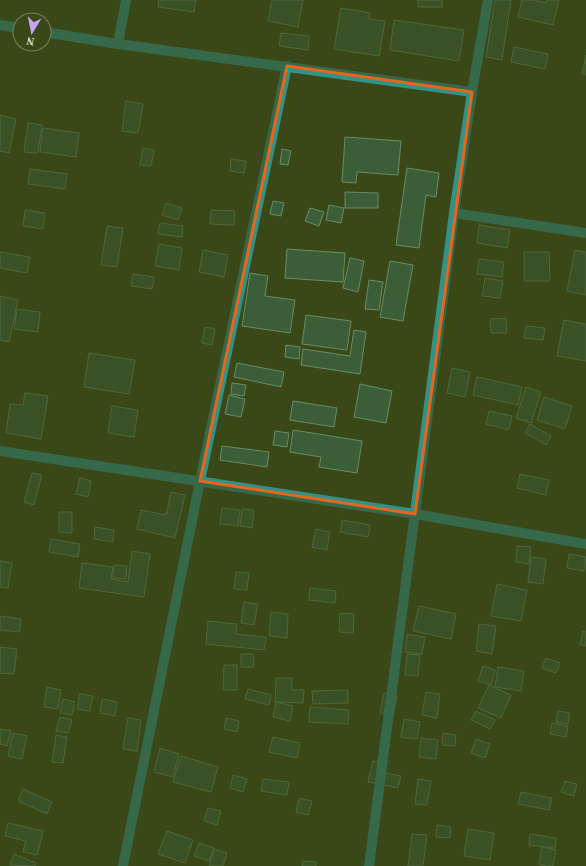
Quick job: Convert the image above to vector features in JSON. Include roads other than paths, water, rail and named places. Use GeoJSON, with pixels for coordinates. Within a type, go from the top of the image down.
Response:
{"type":"FeatureCollection","features":[{"type":"Feature","properties":{"kind":"street"},"geometry":{"type":"LineString","coordinates":[[118,44],[126,0]]}},
{"type":"Feature","properties":{"kind":"street"},"geometry":{"type":"LineString","coordinates":[[369,866],[454,212],[472,92],[488,0]]}},
{"type":"Feature","properties":{"kind":"street"},"geometry":{"type":"LineString","coordinates":[[0,25],[12,27]]}},
{"type":"Feature","properties":{"kind":"street"},"geometry":{"type":"LineString","coordinates":[[52,33],[118,44],[472,92]]}},
{"type":"Feature","properties":{"kind":"street"},"geometry":{"type":"LineString","coordinates":[[123,866],[200,481],[287,66]]}},
{"type":"Feature","properties":{"kind":"street"},"geometry":{"type":"LineString","coordinates":[[454,212],[586,233]]}},
{"type":"Feature","properties":{"kind":"street"},"geometry":{"type":"LineString","coordinates":[[0,451],[415,514],[586,544]]}}]}
